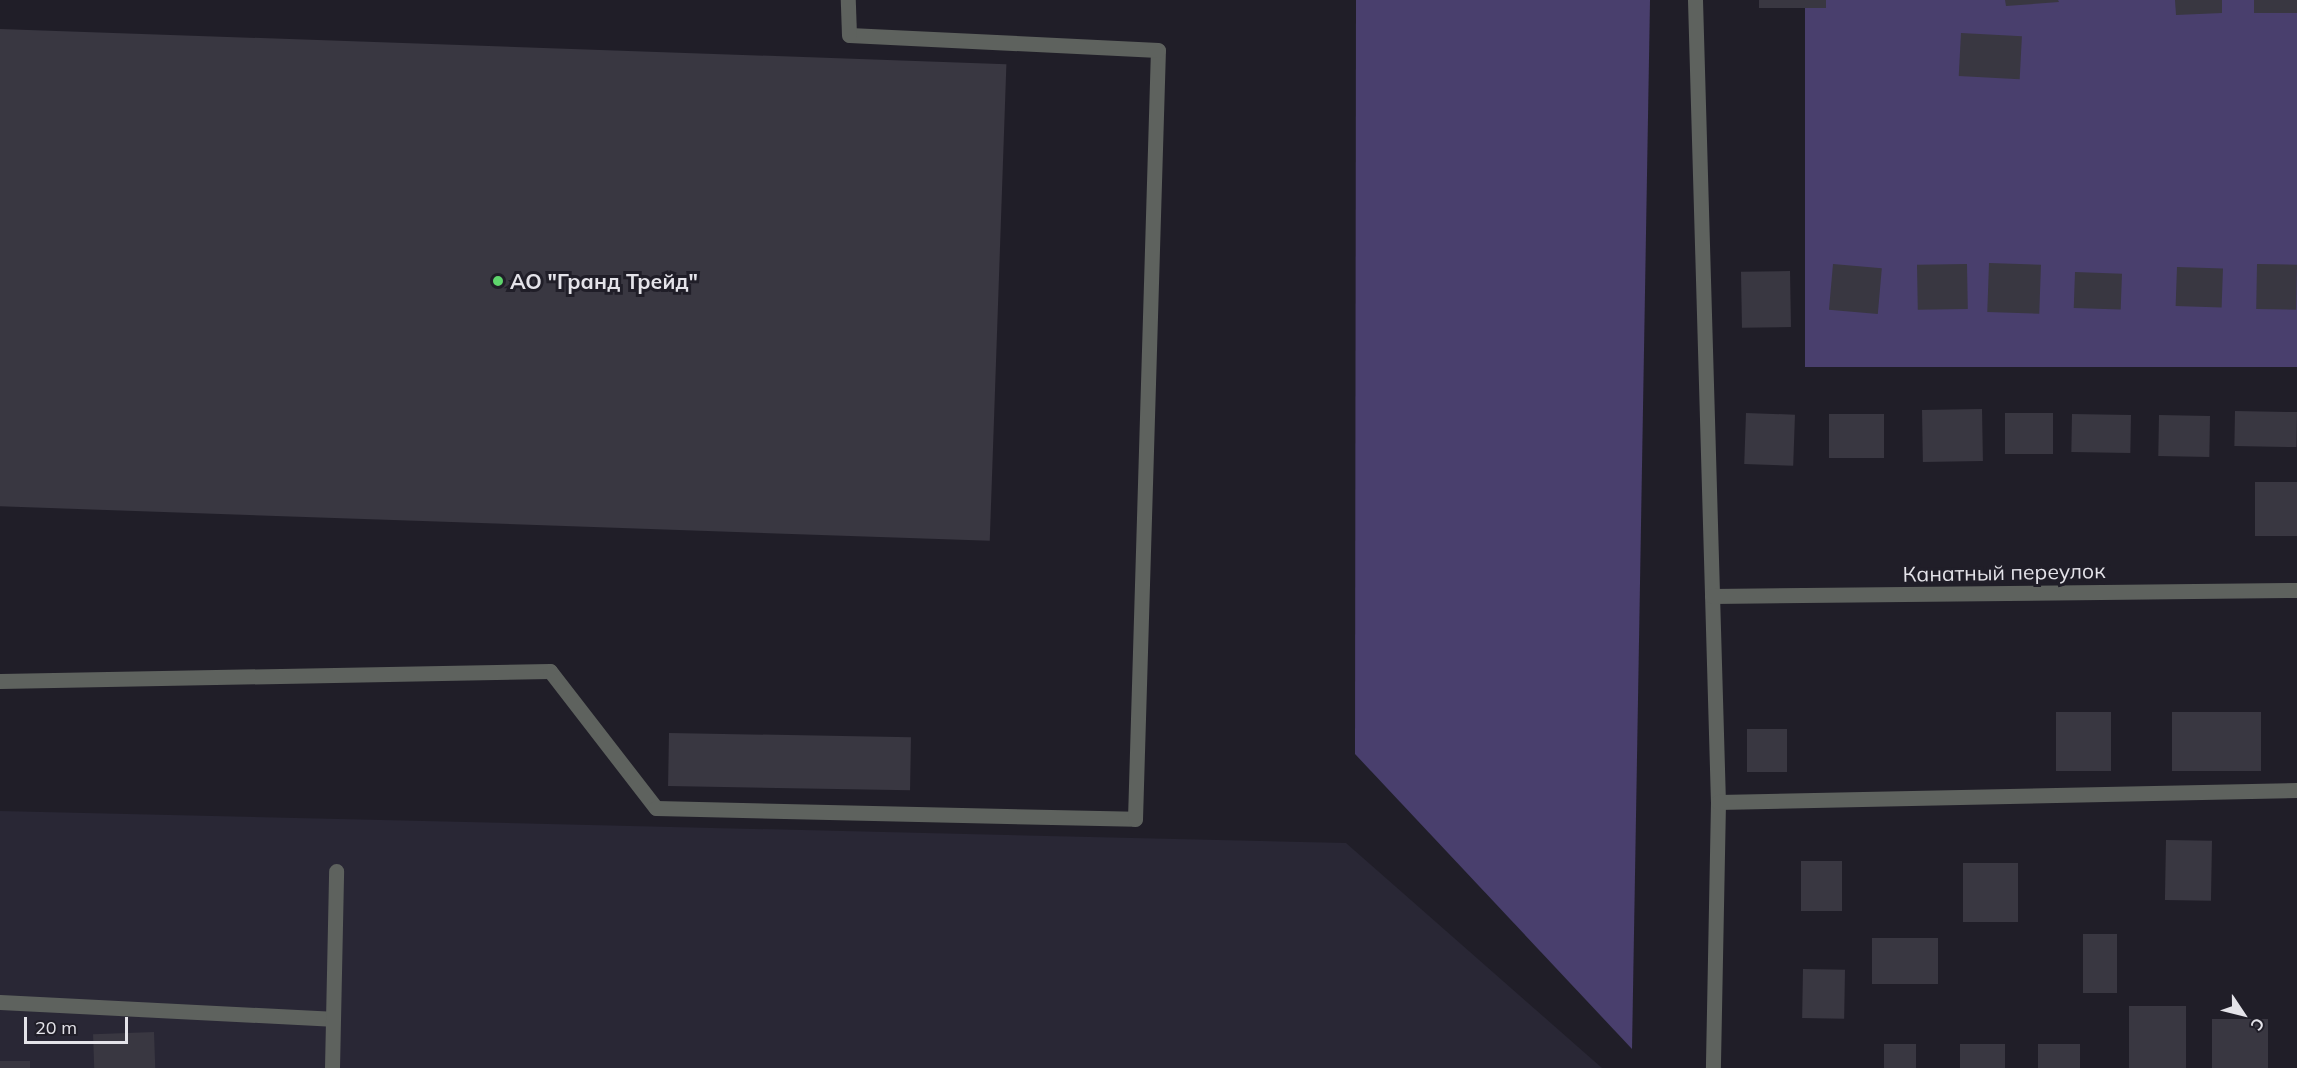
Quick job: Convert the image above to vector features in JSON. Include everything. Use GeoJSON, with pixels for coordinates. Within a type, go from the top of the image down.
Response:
{"type":"FeatureCollection","features":[{"type":"Feature","properties":{"kind":"street"},"geometry":{"type":"LineString","coordinates":[[0,681],[550,671],[656,808],[1135,819],[1158,50],[849,35],[848,0]]}},
{"type":"Feature","properties":{"kind":"street"},"geometry":{"type":"LineString","coordinates":[[1695,0],[1718,802],[1713,1068]]}},
{"type":"Feature","properties":{"kind":"street","name":"Канатный переулок"},"geometry":{"type":"LineString","coordinates":[[1712,596],[2297,590]]}},
{"type":"Feature","properties":{"kind":"street"},"geometry":{"type":"LineString","coordinates":[[1718,802],[2297,790]]}},
{"type":"Feature","properties":{"kind":"street"},"geometry":{"type":"LineString","coordinates":[[332,1068],[336,871]]}},
{"type":"Feature","properties":{"kind":"street"},"geometry":{"type":"LineString","coordinates":[[0,1002],[332,1019]]}},
{"type":"Feature","properties":{"kind":"shaded area"},"geometry":{"type":"Polygon","coordinates":[[[1356,0],[1650,0],[1632,1049],[1355,754],[1356,0]]]}},
{"type":"Feature","properties":{"kind":"shaded area"},"geometry":{"type":"Polygon","coordinates":[[[1805,0],[2297,0],[2297,367],[1805,367],[1805,0]]]}},
{"type":"Feature","properties":{"kind":"shaded area"},"geometry":{"type":"Polygon","coordinates":[[[0,811],[1346,843],[1602,1068],[0,1068],[0,811]]]}},
{"type":"Feature","properties":{"kind":"building"},"geometry":{"type":"Polygon","coordinates":[[[1759,0],[1826,0],[1826,8],[1759,8],[1759,0]]]}},
{"type":"Feature","properties":{"kind":"building"},"geometry":{"type":"Polygon","coordinates":[[[2005,0],[2058,0],[2059,2],[2006,6],[2005,0]]]}},
{"type":"Feature","properties":{"kind":"building"},"geometry":{"type":"Polygon","coordinates":[[[2175,0],[2222,0],[2222,13],[2176,15],[2175,0]]]}},
{"type":"Feature","properties":{"kind":"building"},"geometry":{"type":"Polygon","coordinates":[[[2254,0],[2297,0],[2297,13],[2254,13],[2254,0]]]}},
{"type":"Feature","properties":{"kind":"building","name":"АО \"Гранд Трейд\""},"geometry":{"type":"Polygon","coordinates":[[[0,29],[1006,64],[990,541],[0,506],[0,29]]]}},
{"type":"Feature","properties":{"kind":"building"},"geometry":{"type":"Polygon","coordinates":[[[1961,33],[2022,36],[2020,79],[1959,76],[1961,33]]]}},
{"type":"Feature","properties":{"kind":"building"},"geometry":{"type":"Polygon","coordinates":[[[1989,263],[2041,265],[2039,314],[1987,312],[1989,263]]]}},
{"type":"Feature","properties":{"kind":"building"},"geometry":{"type":"Polygon","coordinates":[[[1833,264],[1882,268],[1878,314],[1829,310],[1833,264]]]}},
{"type":"Feature","properties":{"kind":"building"},"geometry":{"type":"Polygon","coordinates":[[[1967,264],[1968,309],[1918,310],[1917,265],[1967,264]]]}},
{"type":"Feature","properties":{"kind":"building"},"geometry":{"type":"Polygon","coordinates":[[[2257,264],[2297,265],[2296,310],[2256,309],[2257,264]]]}},
{"type":"Feature","properties":{"kind":"building"},"geometry":{"type":"Polygon","coordinates":[[[2177,267],[2223,269],[2222,308],[2176,306],[2177,267]]]}},
{"type":"Feature","properties":{"kind":"building"},"geometry":{"type":"Polygon","coordinates":[[[1790,271],[1791,327],[1742,328],[1741,272],[1790,271]]]}},
{"type":"Feature","properties":{"kind":"building"},"geometry":{"type":"Polygon","coordinates":[[[2075,272],[2122,274],[2121,310],[2074,308],[2075,272]]]}},
{"type":"Feature","properties":{"kind":"building"},"geometry":{"type":"Polygon","coordinates":[[[1982,409],[1983,461],[1923,462],[1922,410],[1982,409]]]}},
{"type":"Feature","properties":{"kind":"building"},"geometry":{"type":"Polygon","coordinates":[[[2235,411],[2297,412],[2296,447],[2234,446],[2235,411]]]}},
{"type":"Feature","properties":{"kind":"building"},"geometry":{"type":"Polygon","coordinates":[[[1746,413],[1795,415],[1793,466],[1744,464],[1746,413]]]}},
{"type":"Feature","properties":{"kind":"building"},"geometry":{"type":"Polygon","coordinates":[[[2005,413],[2053,413],[2053,454],[2005,454],[2005,413]]]}},
{"type":"Feature","properties":{"kind":"building"},"geometry":{"type":"Polygon","coordinates":[[[1829,414],[1884,414],[1884,458],[1829,458],[1829,414]]]}},
{"type":"Feature","properties":{"kind":"building"},"geometry":{"type":"Polygon","coordinates":[[[2072,414],[2131,415],[2130,453],[2071,452],[2072,414]]]}},
{"type":"Feature","properties":{"kind":"building"},"geometry":{"type":"Polygon","coordinates":[[[2159,415],[2210,416],[2209,457],[2158,456],[2159,415]]]}},
{"type":"Feature","properties":{"kind":"building"},"geometry":{"type":"Polygon","coordinates":[[[2255,482],[2297,482],[2297,536],[2255,536],[2255,482]]]}},
{"type":"Feature","properties":{"kind":"building"},"geometry":{"type":"Polygon","coordinates":[[[2056,712],[2111,712],[2111,771],[2056,771],[2056,712]]]}},
{"type":"Feature","properties":{"kind":"building"},"geometry":{"type":"Polygon","coordinates":[[[2172,712],[2261,712],[2261,771],[2172,771],[2172,712]]]}},
{"type":"Feature","properties":{"kind":"building"},"geometry":{"type":"Polygon","coordinates":[[[1747,729],[1787,729],[1787,772],[1747,772],[1747,729]]]}},
{"type":"Feature","properties":{"kind":"building"},"geometry":{"type":"Polygon","coordinates":[[[669,733],[911,737],[910,790],[668,786],[669,733]]]}},
{"type":"Feature","properties":{"kind":"building"},"geometry":{"type":"Polygon","coordinates":[[[2166,840],[2212,841],[2211,901],[2165,900],[2166,840]]]}},
{"type":"Feature","properties":{"kind":"building"},"geometry":{"type":"Polygon","coordinates":[[[1801,861],[1842,861],[1842,911],[1801,911],[1801,861]]]}},
{"type":"Feature","properties":{"kind":"building"},"geometry":{"type":"Polygon","coordinates":[[[1963,863],[2018,863],[2018,922],[1963,922],[1963,863]]]}},
{"type":"Feature","properties":{"kind":"building"},"geometry":{"type":"Polygon","coordinates":[[[2083,934],[2117,934],[2117,993],[2083,993],[2083,934]]]}},
{"type":"Feature","properties":{"kind":"building"},"geometry":{"type":"Polygon","coordinates":[[[1872,938],[1938,938],[1938,984],[1872,984],[1872,938]]]}},
{"type":"Feature","properties":{"kind":"building"},"geometry":{"type":"Polygon","coordinates":[[[1803,969],[1845,970],[1844,1019],[1802,1018],[1803,969]]]}},
{"type":"Feature","properties":{"kind":"building"},"geometry":{"type":"Polygon","coordinates":[[[2129,1006],[2186,1006],[2186,1068],[2129,1068],[2129,1006]]]}},
{"type":"Feature","properties":{"kind":"building"},"geometry":{"type":"Polygon","coordinates":[[[2212,1019],[2268,1019],[2268,1068],[2212,1068],[2212,1019]]]}},
{"type":"Feature","properties":{"kind":"building"},"geometry":{"type":"Polygon","coordinates":[[[154,1032],[155,1068],[94,1068],[93,1034],[154,1032]]]}},
{"type":"Feature","properties":{"kind":"building"},"geometry":{"type":"Polygon","coordinates":[[[1884,1044],[1916,1044],[1916,1068],[1884,1068],[1884,1044]]]}},
{"type":"Feature","properties":{"kind":"building"},"geometry":{"type":"Polygon","coordinates":[[[1960,1044],[2005,1044],[2005,1068],[1960,1068],[1960,1044]]]}},
{"type":"Feature","properties":{"kind":"building"},"geometry":{"type":"Polygon","coordinates":[[[2038,1044],[2080,1044],[2080,1068],[2038,1068],[2038,1044]]]}},
{"type":"Feature","properties":{"kind":"building"},"geometry":{"type":"Polygon","coordinates":[[[0,1061],[30,1061],[30,1068],[0,1068],[0,1061]]]}},
{"type":"Feature","properties":{"kind":"place","name":"АО \"Гранд Трейд\""},"geometry":{"type":"Point","coordinates":[498,281]}}]}
